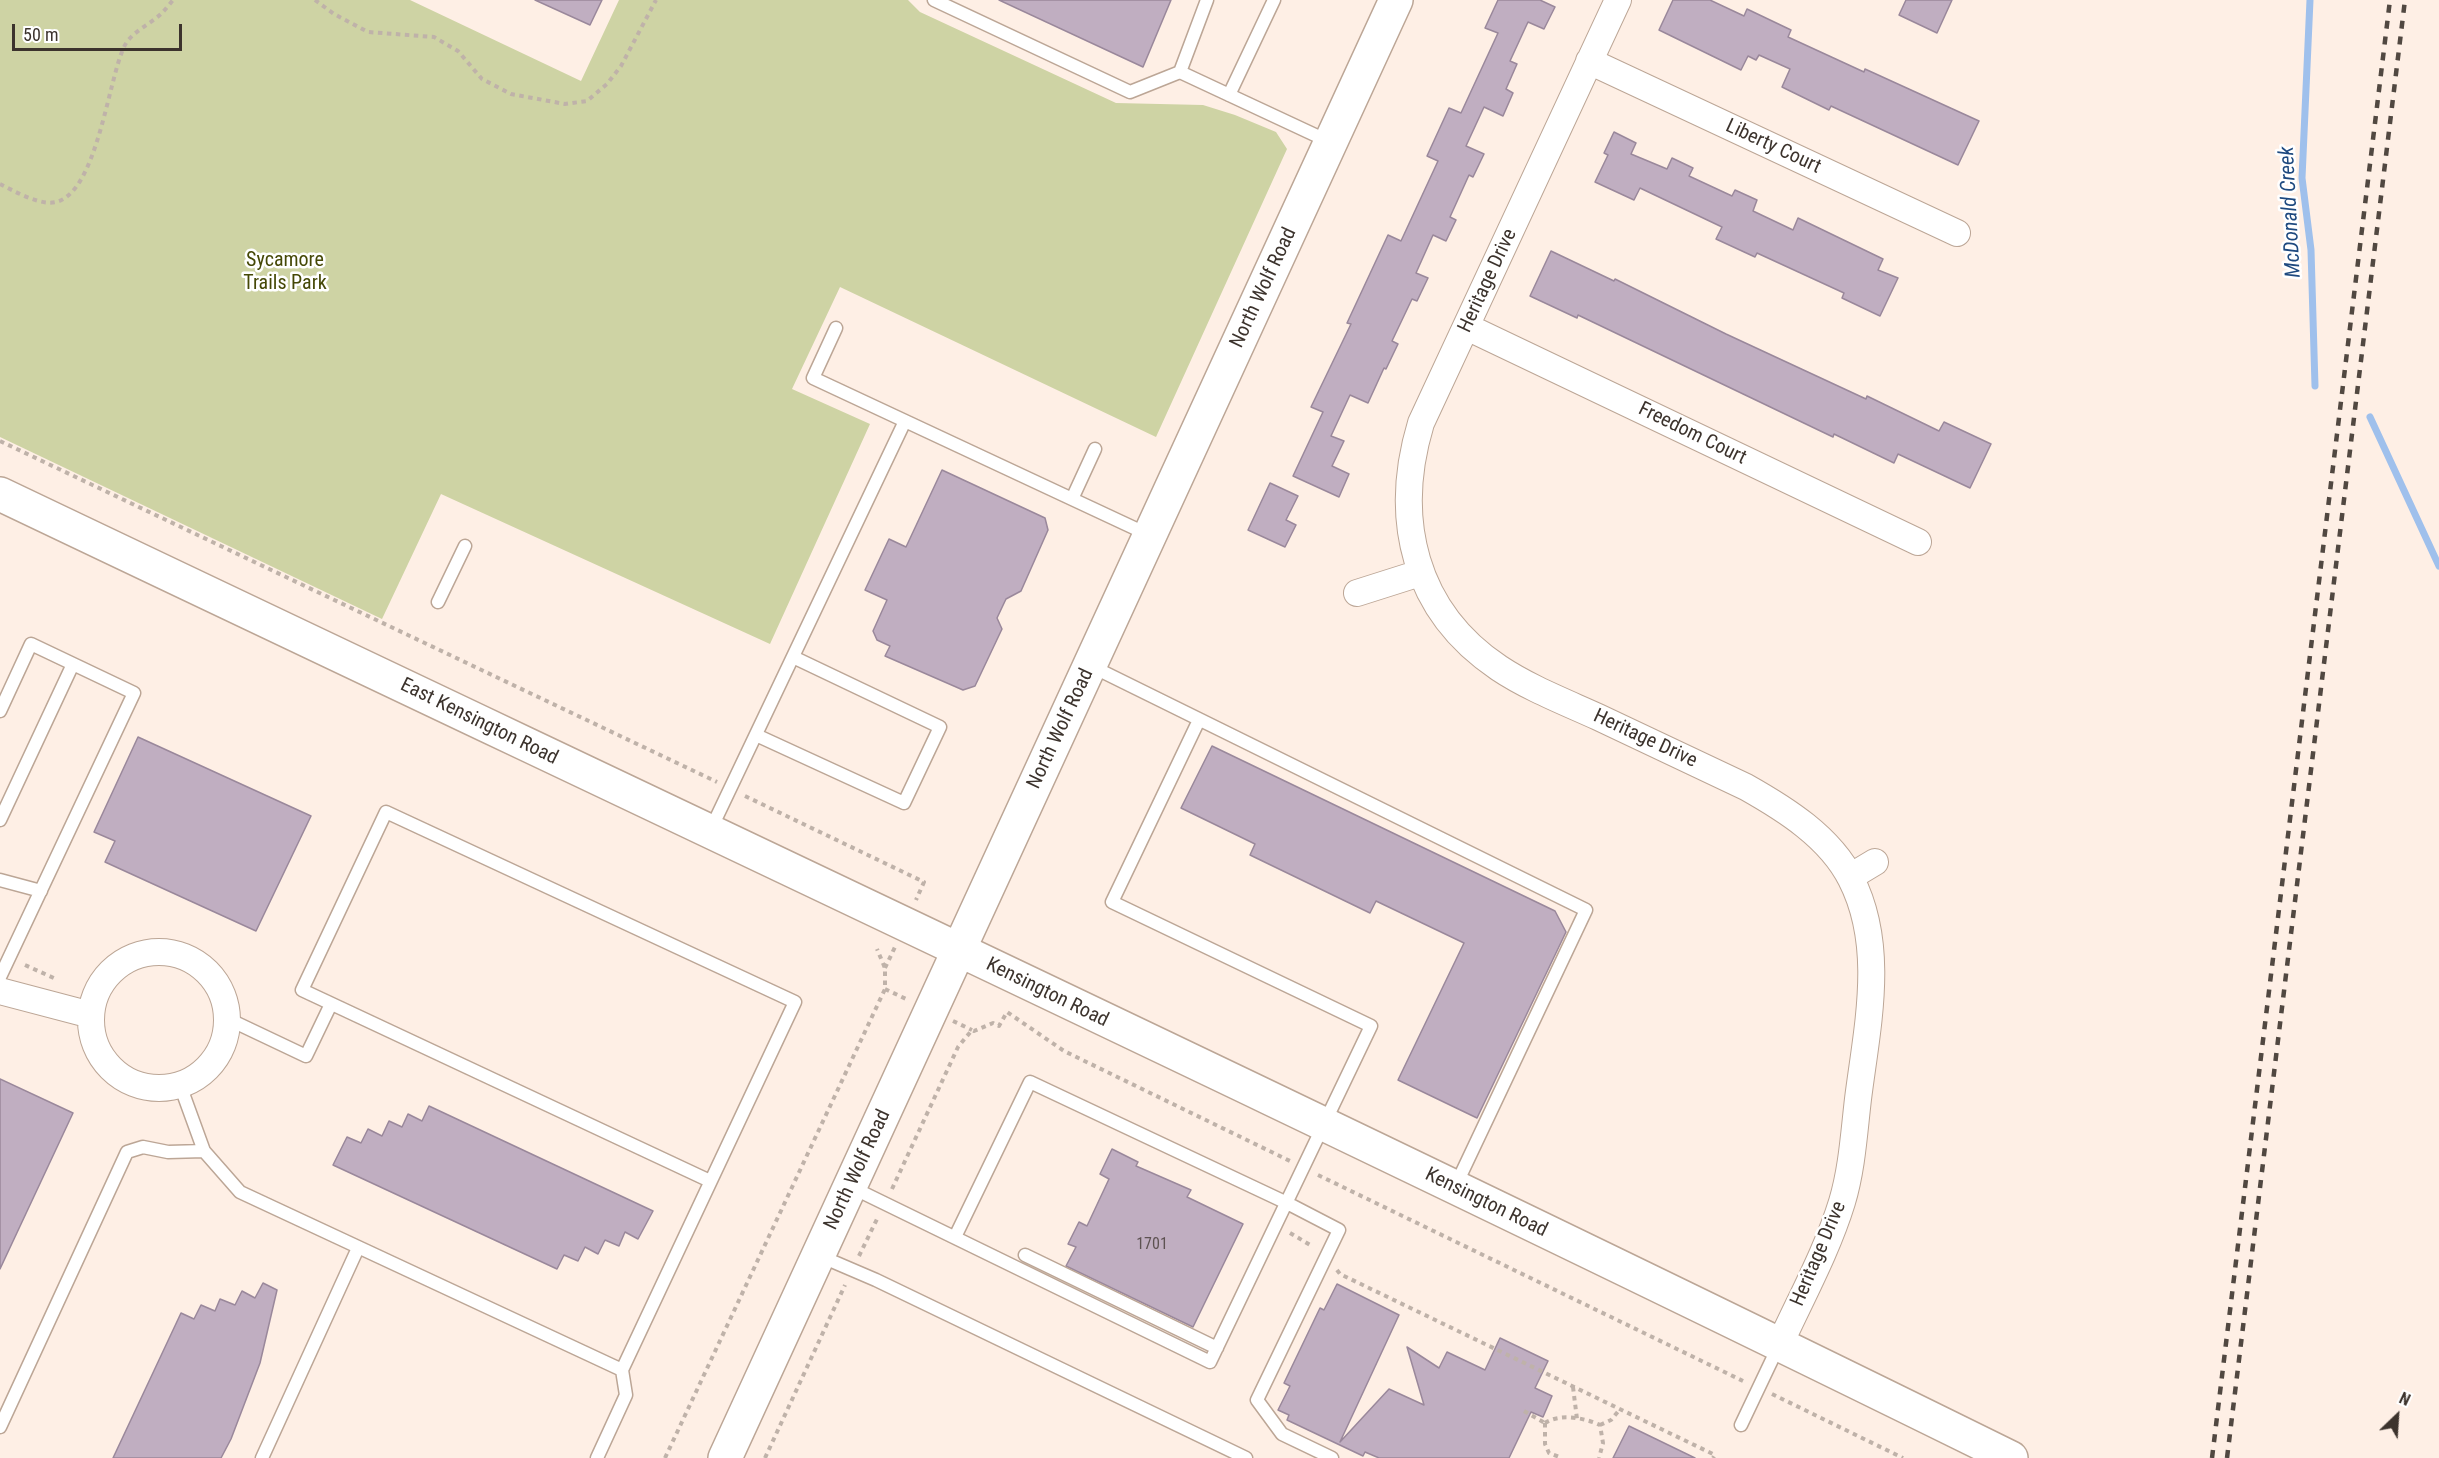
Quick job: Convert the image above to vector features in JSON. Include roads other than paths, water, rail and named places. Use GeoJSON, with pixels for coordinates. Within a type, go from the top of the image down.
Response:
{"type":"FeatureCollection","features":[{"type":"Feature","properties":{"kind":"main road","name":"North Wolf Road"},"geometry":{"type":"LineString","coordinates":[[725,1458],[1396,0]]}},
{"type":"Feature","properties":{"kind":"main road","name":"East Kensington Road"},"geometry":{"type":"LineString","coordinates":[[0,494],[959,950]]}},
{"type":"Feature","properties":{"kind":"main road","name":"Kensington Road"},"geometry":{"type":"LineString","coordinates":[[959,950],[1780,1344],[2011,1458]]}},
{"type":"Feature","properties":{"kind":"street","name":"Heritage Drive"},"geometry":{"type":"LineString","coordinates":[[1618,0],[1421,423],[1413,449],[1410,528],[1420,573],[1433,601],[1451,625],[1499,668],[1768,799],[1811,831],[1850,877],[1861,903],[1868,933],[1871,994],[1850,1163],[1843,1199],[1834,1228],[1780,1344]]}},
{"type":"Feature","properties":{"kind":"street","name":"Liberty Court"},"geometry":{"type":"LineString","coordinates":[[1589,61],[1957,233]]}},
{"type":"Feature","properties":{"kind":"street","name":"Freedom Court"},"geometry":{"type":"LineString","coordinates":[[1467,327],[1918,542]]}},
{"type":"Feature","properties":{"kind":"street"},"geometry":{"type":"LineString","coordinates":[[1357,593],[1420,573]]}},
{"type":"Feature","properties":{"kind":"street"},"geometry":{"type":"LineString","coordinates":[[1850,877],[1875,862]]}},
{"type":"Feature","properties":{"kind":"street"},"geometry":{"type":"LineString","coordinates":[[147,953],[171,953],[193,961],[211,975],[223,996],[228,1019],[225,1040],[215,1060],[200,1075],[180,1085],[158,1088],[137,1084],[117,1074],[102,1058],[93,1037],[93,1006],[107,976],[125,961],[147,953]]}},
{"type":"Feature","properties":{"kind":"street"},"geometry":{"type":"LineString","coordinates":[[0,991],[93,1006]]}},
{"type":"Feature","properties":{"kind":"lane"},"geometry":{"type":"LineString","coordinates":[[934,0],[1130,92],[1180,72],[1331,142]]}},
{"type":"Feature","properties":{"kind":"lane"},"geometry":{"type":"LineString","coordinates":[[1180,72],[1206,0]]}},
{"type":"Feature","properties":{"kind":"lane"},"geometry":{"type":"LineString","coordinates":[[1229,95],[1274,0]]}},
{"type":"Feature","properties":{"kind":"lane"},"geometry":{"type":"LineString","coordinates":[[836,328],[813,378],[1150,536]]}},
{"type":"Feature","properties":{"kind":"lane"},"geometry":{"type":"LineString","coordinates":[[710,832],[906,421]]}},
{"type":"Feature","properties":{"kind":"lane"},"geometry":{"type":"LineString","coordinates":[[1072,499],[1095,449]]}},
{"type":"Feature","properties":{"kind":"lane"},"geometry":{"type":"LineString","coordinates":[[438,602],[465,546]]}},
{"type":"Feature","properties":{"kind":"lane"},"geometry":{"type":"LineString","coordinates":[[0,711],[30,644],[134,693],[0,977]]}},
{"type":"Feature","properties":{"kind":"lane"},"geometry":{"type":"LineString","coordinates":[[756,735],[904,803],[940,728],[793,657]]}},
{"type":"Feature","properties":{"kind":"lane"},"geometry":{"type":"LineString","coordinates":[[0,820],[73,664]]}},
{"type":"Feature","properties":{"kind":"lane"},"geometry":{"type":"LineString","coordinates":[[1090,666],[1586,910],[1455,1188]]}},
{"type":"Feature","properties":{"kind":"lane"},"geometry":{"type":"LineString","coordinates":[[850,1186],[1210,1362],[1371,1026],[1112,902],[1199,720]]}},
{"type":"Feature","properties":{"kind":"lane"},"geometry":{"type":"LineString","coordinates":[[597,1458],[626,1395],[622,1370],[795,1002],[386,812],[302,990],[710,1181]]}},
{"type":"Feature","properties":{"kind":"lane"},"geometry":{"type":"LineString","coordinates":[[0,880],[41,891]]}},
{"type":"Feature","properties":{"kind":"lane"},"geometry":{"type":"LineString","coordinates":[[228,1019],[306,1056],[331,1004]]}},
{"type":"Feature","properties":{"kind":"lane"},"geometry":{"type":"LineString","coordinates":[[955,1237],[1030,1082],[1287,1203],[1339,1230],[1257,1400],[1282,1434],[1332,1458]]}},
{"type":"Feature","properties":{"kind":"lane"},"geometry":{"type":"LineString","coordinates":[[180,1085],[204,1151],[240,1192],[622,1370]]}},
{"type":"Feature","properties":{"kind":"lane"},"geometry":{"type":"LineString","coordinates":[[0,1427],[127,1152],[143,1147],[168,1152],[204,1151]]}},
{"type":"Feature","properties":{"kind":"lane"},"geometry":{"type":"LineString","coordinates":[[262,1458],[358,1248]]}},
{"type":"Feature","properties":{"kind":"lane"},"geometry":{"type":"LineString","coordinates":[[819,1255],[876,1280],[1246,1458]]}},
{"type":"Feature","properties":{"kind":"lane"},"geometry":{"type":"LineString","coordinates":[[1025,1255],[1216,1348]]}},
{"type":"Feature","properties":{"kind":"lane"},"geometry":{"type":"LineString","coordinates":[[1741,1425],[1780,1344]]}},
{"type":"Feature","properties":{"kind":"waterway","name":"McDonald Creek"},"geometry":{"type":"LineString","coordinates":[[2310,0],[2302,178],[2311,250],[2315,386]]}},
{"type":"Feature","properties":{"kind":"waterway","name":"McDonald Creek"},"geometry":{"type":"LineString","coordinates":[[2370,417],[2439,566]]}},
{"type":"Feature","properties":{"kind":"railway"},"geometry":{"type":"LineString","coordinates":[[2212,1458],[2390,0]]}},
{"type":"Feature","properties":{"kind":"railway"},"geometry":{"type":"LineString","coordinates":[[2227,1458],[2405,0]]}},
{"type":"Feature","properties":{"kind":"park label","name":"Sycamore Trails Park"},"geometry":{"type":"Point","coordinates":[285,272]}}]}
